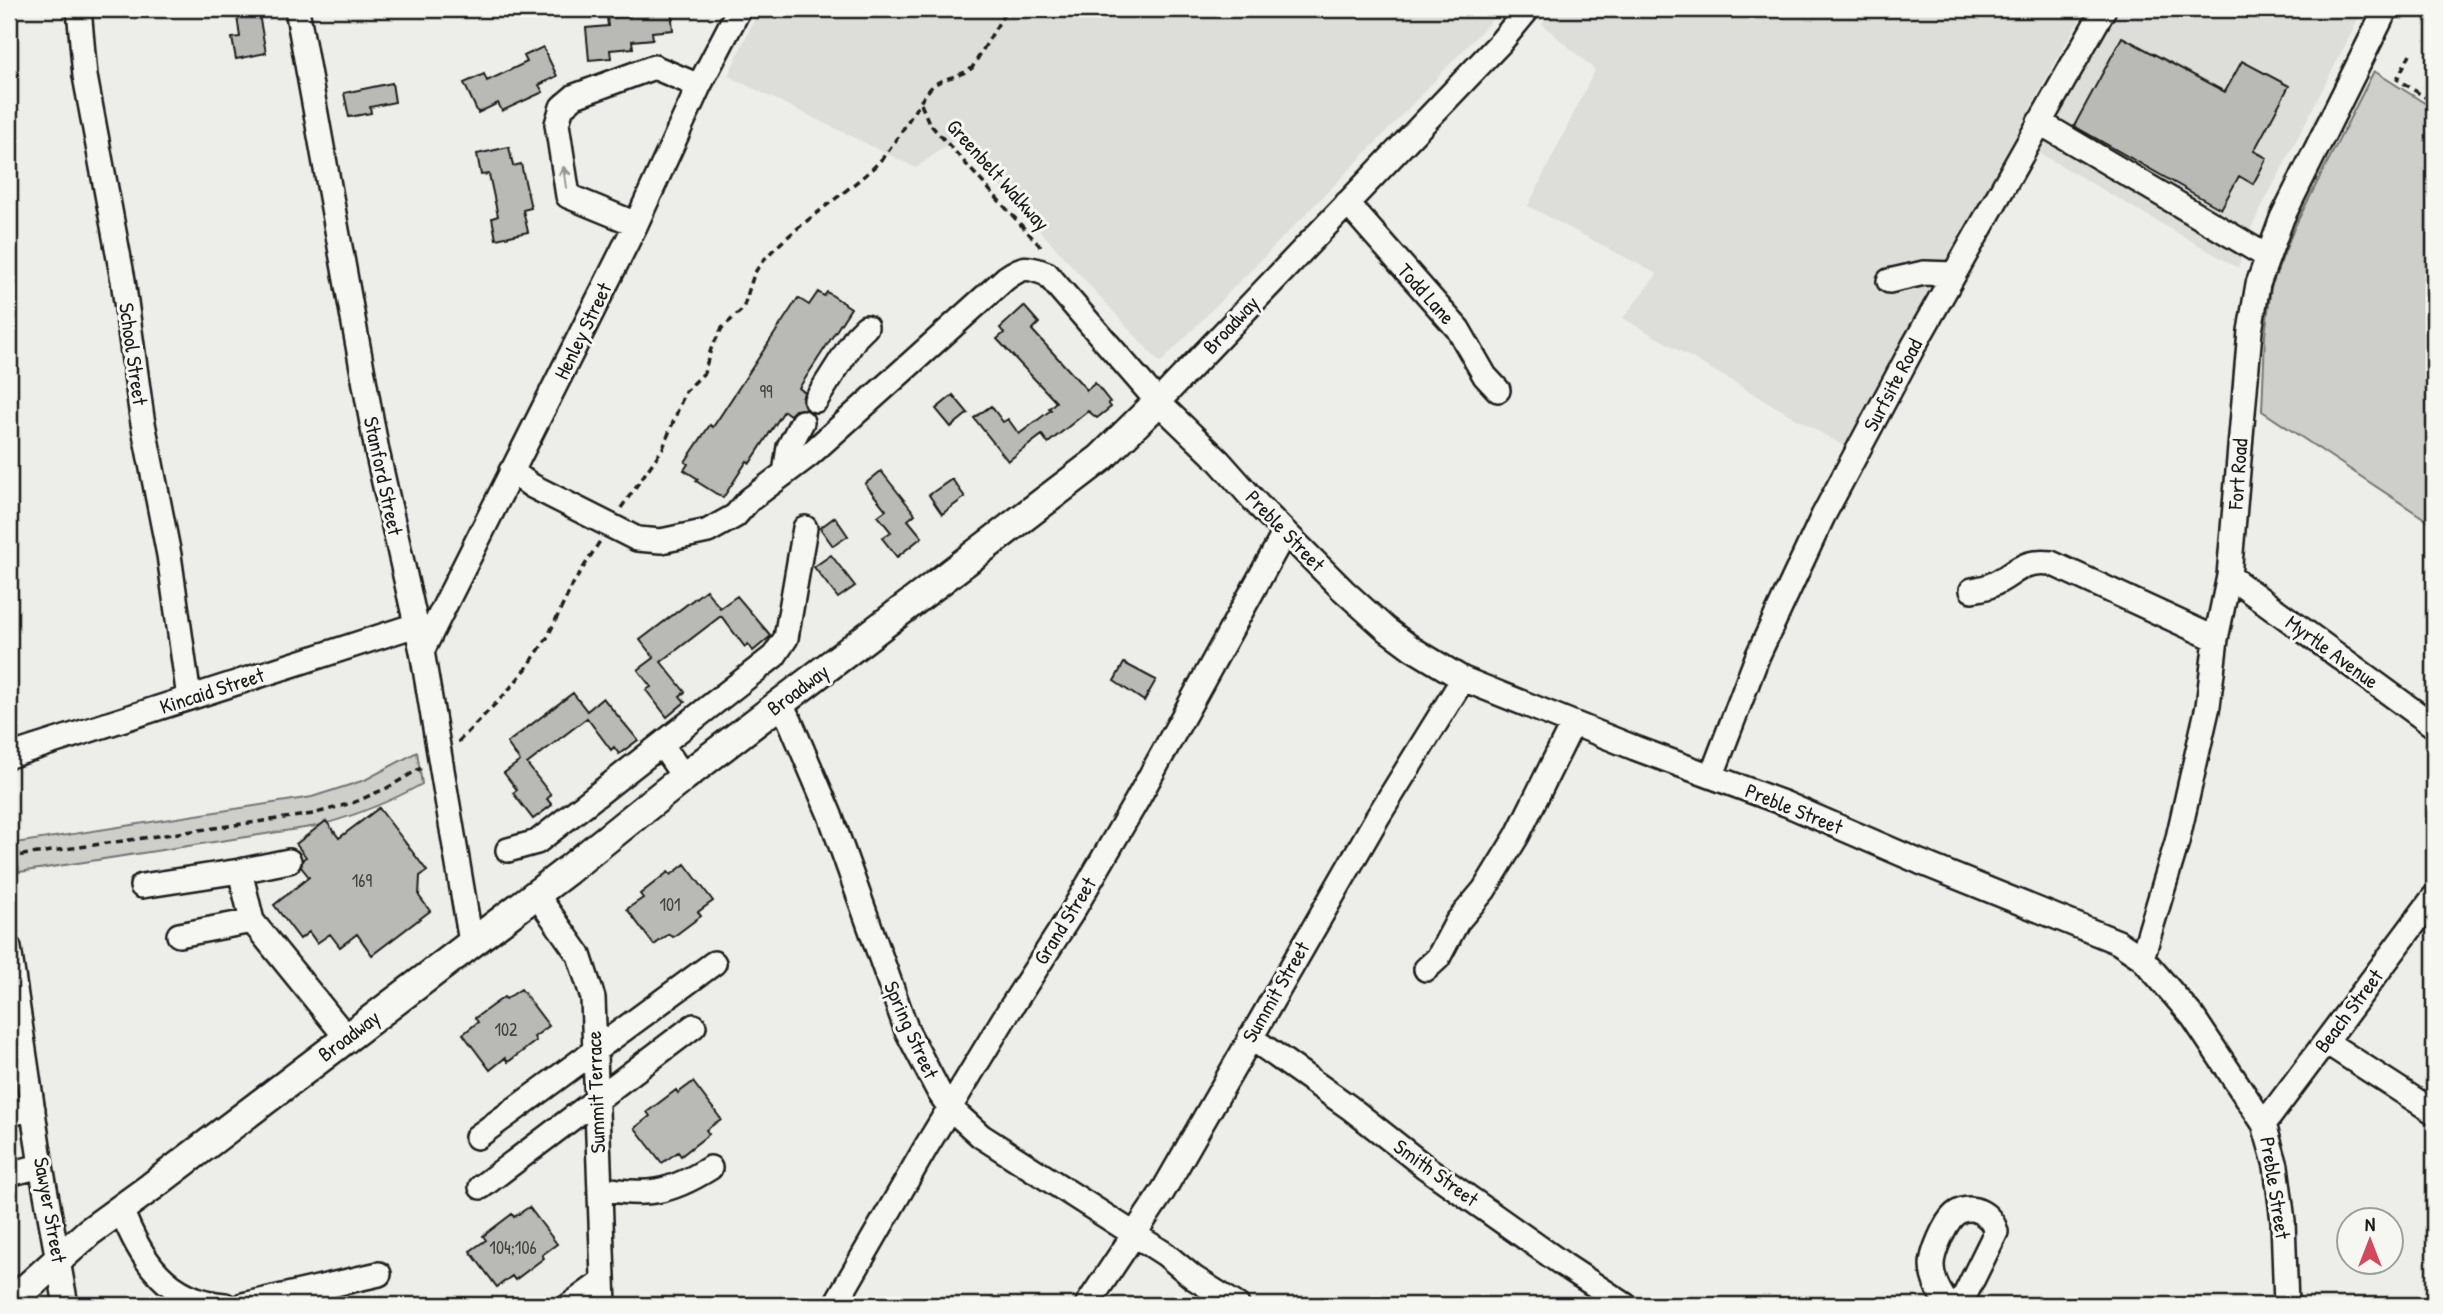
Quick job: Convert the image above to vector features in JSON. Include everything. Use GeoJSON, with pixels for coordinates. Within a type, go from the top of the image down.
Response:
{"type":"FeatureCollection","features":[{"type":"Feature","properties":{"kind":"main road","name":"Broadway"},"geometry":{"type":"LineString","coordinates":[[9,1304],[89,1232],[536,894],[684,777],[1101,458],[1158,402]]}},
{"type":"Feature","properties":{"kind":"street","name":"School Street"},"geometry":{"type":"LineString","coordinates":[[79,9],[85,76],[123,280],[131,349],[169,555],[189,698]]}},
{"type":"Feature","properties":{"kind":"street","name":"Stanford Street"},"geometry":{"type":"LineString","coordinates":[[297,9],[377,451],[422,651],[471,942]]}},
{"type":"Feature","properties":{"kind":"street","name":"Henley Street"},"geometry":{"type":"LineString","coordinates":[[422,651],[636,224],[699,86],[739,9]]}},
{"type":"Feature","properties":{"kind":"street","name":"Broadway"},"geometry":{"type":"LineString","coordinates":[[1158,402],[1500,43],[1528,9]]}},
{"type":"Feature","properties":{"kind":"street","name":"Surfsite Road"},"geometry":{"type":"LineString","coordinates":[[1712,775],[1758,655],[1829,504],[1954,274],[2104,9]]}},
{"type":"Feature","properties":{"kind":"street","name":"Fort Road"},"geometry":{"type":"LineString","coordinates":[[2142,958],[2178,842],[2208,706],[2216,639],[2230,576],[2250,331],[2258,284],[2282,218],[2386,9]]}},
{"type":"Feature","properties":{"kind":"street"},"geometry":{"type":"LineString","coordinates":[[636,224],[568,195],[557,124],[562,107],[575,96],[654,67],[699,86]]}},
{"type":"Feature","properties":{"kind":"street"},"geometry":{"type":"LineString","coordinates":[[2039,122],[2268,257]]}},
{"type":"Feature","properties":{"kind":"street","name":"Todd Lane"},"geometry":{"type":"LineString","coordinates":[[1347,203],[1458,329],[1485,376],[1498,390]]}},
{"type":"Feature","properties":{"kind":"street"},"geometry":{"type":"LineString","coordinates":[[511,471],[532,486],[637,539],[661,541],[708,531],[735,516],[749,500],[809,455],[1006,278],[1021,268],[1034,269]]}},
{"type":"Feature","properties":{"kind":"street","name":"Preble Street"},"geometry":{"type":"LineString","coordinates":[[1034,269],[1047,274],[1158,402],[1219,461],[1285,532],[1386,629],[1413,649],[1463,679],[1634,748],[1786,804],[1920,862],[2118,942],[2142,958],[2193,1017],[2264,1124],[2276,1166],[2283,1221],[2286,1305]]}},
{"type":"Feature","properties":{"kind":"street"},"geometry":{"type":"LineString","coordinates":[[1889,281],[1924,273],[1954,274]]}},
{"type":"Feature","properties":{"kind":"street"},"geometry":{"type":"LineString","coordinates":[[817,400],[856,337],[866,327]]}},
{"type":"Feature","properties":{"kind":"street"},"geometry":{"type":"LineString","coordinates":[[785,473],[789,447],[802,422]]}},
{"type":"Feature","properties":{"kind":"street"},"geometry":{"type":"LineString","coordinates":[[508,850],[537,842],[774,656],[786,638],[805,528]]}},
{"type":"Feature","properties":{"kind":"street","name":"Grand Street"},"geometry":{"type":"LineString","coordinates":[[835,1305],[1003,1020],[1071,914],[1285,532]]}},
{"type":"Feature","properties":{"kind":"street"},"geometry":{"type":"LineString","coordinates":[[1972,590],[1990,586],[2021,565],[2037,561],[2051,563],[2216,639]]}},
{"type":"Feature","properties":{"kind":"street","name":"Myrtle Avenue"},"geometry":{"type":"LineString","coordinates":[[2230,576],[2434,726]]}},
{"type":"Feature","properties":{"kind":"street","name":"Kincaid Street"},"geometry":{"type":"LineString","coordinates":[[9,756],[416,625]]}},
{"type":"Feature","properties":{"kind":"street","name":"Summit Street"},"geometry":{"type":"LineString","coordinates":[[1087,1305],[1163,1191],[1377,818],[1463,679]]}},
{"type":"Feature","properties":{"kind":"street","name":"Spring Street"},"geometry":{"type":"LineString","coordinates":[[780,704],[830,815],[907,1031],[950,1108],[981,1136],[1237,1305]]}},
{"type":"Feature","properties":{"kind":"street"},"geometry":{"type":"LineString","coordinates":[[1426,969],[1438,958],[1457,922],[1484,890],[1517,836],[1573,723]]}},
{"type":"Feature","properties":{"kind":"street"},"geometry":{"type":"LineString","coordinates":[[662,745],[684,777]]}},
{"type":"Feature","properties":{"kind":"street"},"geometry":{"type":"LineString","coordinates":[[142,886],[289,861]]}},
{"type":"Feature","properties":{"kind":"street"},"geometry":{"type":"LineString","coordinates":[[240,871],[252,921],[346,1037]]}},
{"type":"Feature","properties":{"kind":"street","name":"Summit Terrace"},"geometry":{"type":"LineString","coordinates":[[536,894],[579,955],[593,998],[604,1305]]}},
{"type":"Feature","properties":{"kind":"street","name":"Beach Street"},"geometry":{"type":"LineString","coordinates":[[2264,1124],[2434,897]]}},
{"type":"Feature","properties":{"kind":"street"},"geometry":{"type":"LineString","coordinates":[[180,935],[252,921]]}},
{"type":"Feature","properties":{"kind":"street","name":"Sawyer Street"},"geometry":{"type":"LineString","coordinates":[[9,948],[18,1070],[33,1109],[66,1305]]}},
{"type":"Feature","properties":{"kind":"street"},"geometry":{"type":"LineString","coordinates":[[477,1137],[713,963]]}},
{"type":"Feature","properties":{"kind":"street"},"geometry":{"type":"LineString","coordinates":[[481,1187],[694,1026]]}},
{"type":"Feature","properties":{"kind":"street","name":"Smith Street"},"geometry":{"type":"LineString","coordinates":[[1250,1037],[1349,1107],[1424,1166],[1625,1305]]}},
{"type":"Feature","properties":{"kind":"street"},"geometry":{"type":"LineString","coordinates":[[2326,1042],[2434,1112]]}},
{"type":"Feature","properties":{"kind":"street"},"geometry":{"type":"LineString","coordinates":[[9,1114],[33,1109]]}},
{"type":"Feature","properties":{"kind":"street"},"geometry":{"type":"LineString","coordinates":[[9,1174],[41,1166]]}},
{"type":"Feature","properties":{"kind":"street"},"geometry":{"type":"LineString","coordinates":[[600,1188],[629,1194],[648,1194],[690,1181],[710,1168]]}},
{"type":"Feature","properties":{"kind":"street"},"geometry":{"type":"LineString","coordinates":[[121,1209],[133,1241],[145,1259],[172,1287],[205,1304],[225,1305]]}},
{"type":"Feature","properties":{"kind":"street"},"geometry":{"type":"LineString","coordinates":[[1948,1305],[1934,1276],[1934,1252],[1954,1215],[1965,1210],[1975,1210],[1988,1216],[1996,1232],[1960,1305]]}},
{"type":"Feature","properties":{"kind":"street"},"geometry":{"type":"LineString","coordinates":[[243,1305],[379,1273]]}},
{"type":"Feature","properties":{"kind":"street"},"geometry":{"type":"LineString","coordinates":[[570,1305],[603,1282]]}},
{"type":"Feature","properties":{"kind":"path"},"geometry":{"type":"LineString","coordinates":[[622,507],[663,448],[685,392],[704,373],[711,349],[722,328],[743,309],[754,274],[761,263],[874,167],[893,145],[932,87],[972,68],[1007,9]]}},
{"type":"Feature","properties":{"kind":"path"},"geometry":{"type":"LineString","coordinates":[[2410,54],[2397,79],[2434,103]]}},
{"type":"Feature","properties":{"kind":"path","name":"Greenbelt Walkway"},"geometry":{"type":"LineString","coordinates":[[921,104],[929,123],[1040,246],[1034,269]]}},
{"type":"Feature","properties":{"kind":"path"},"geometry":{"type":"LineString","coordinates":[[470,731],[531,662],[604,535]]}},
{"type":"Feature","properties":{"kind":"path"},"geometry":{"type":"LineString","coordinates":[[9,857],[313,814],[366,797],[416,771]]}},
{"type":"Feature","properties":{"kind":"shaded area"},"geometry":{"type":"Polygon","coordinates":[[[759,9],[1502,9],[1160,363],[956,138],[916,168],[728,76],[759,9]]]}},
{"type":"Feature","properties":{"kind":"shaded area"},"geometry":{"type":"Polygon","coordinates":[[[1554,9],[2087,9],[2068,39],[1847,448],[1623,318],[1657,274],[1528,206],[1595,70],[1542,24],[1554,9]]]}},
{"type":"Feature","properties":{"kind":"shaded area"},"geometry":{"type":"Polygon","coordinates":[[[2115,9],[2358,9],[2353,30],[2249,232],[2238,268],[2036,151],[2115,9]]]}},
{"type":"Feature","properties":{"kind":"shaded area"},"geometry":{"type":"Polygon","coordinates":[[[2374,71],[2434,109],[2434,525],[2262,411],[2265,336],[2271,287],[2295,226],[2374,71]]]}},
{"type":"Feature","properties":{"kind":"shaded area"},"geometry":{"type":"Polygon","coordinates":[[[417,752],[422,784],[384,803],[331,822],[19,872],[15,843],[312,797],[365,780],[417,752]]]}},
{"type":"Feature","properties":{"kind":"building"},"geometry":{"type":"Polygon","coordinates":[[[236,9],[258,9],[266,53],[236,59],[232,38],[240,37],[236,9]]]}},
{"type":"Feature","properties":{"kind":"building"},"geometry":{"type":"Polygon","coordinates":[[[629,9],[671,9],[673,30],[652,32],[653,39],[632,41],[633,48],[610,50],[611,58],[589,60],[586,28],[608,26],[607,18],[630,16],[629,9]]]}},
{"type":"Feature","properties":{"kind":"building"},"geometry":{"type":"Polygon","coordinates":[[[2122,37],[2225,92],[2242,61],[2289,86],[2254,151],[2267,158],[2253,184],[2239,176],[2221,209],[2074,126],[2122,37]]]}},
{"type":"Feature","properties":{"kind":"building"},"geometry":{"type":"Polygon","coordinates":[[[543,47],[557,76],[539,85],[543,92],[502,111],[498,103],[478,113],[464,83],[484,74],[487,81],[527,62],[524,56],[543,47]]]}},
{"type":"Feature","properties":{"kind":"building"},"geometry":{"type":"Polygon","coordinates":[[[392,83],[395,102],[370,107],[371,113],[349,117],[344,93],[392,83]]]}},
{"type":"Feature","properties":{"kind":"building"},"geometry":{"type":"Polygon","coordinates":[[[509,147],[513,166],[521,164],[531,208],[523,210],[528,232],[496,239],[492,218],[498,216],[489,174],[481,175],[477,154],[509,147]]]}},
{"type":"Feature","properties":{"kind":"building"},"geometry":{"type":"Polygon","coordinates":[[[818,292],[824,296],[827,292],[851,308],[799,388],[804,392],[802,400],[806,409],[795,410],[790,415],[784,411],[723,498],[684,470],[688,464],[685,462],[710,425],[713,427],[798,298],[809,305],[818,292]]]}},
{"type":"Feature","properties":{"kind":"building"},"geometry":{"type":"Polygon","coordinates":[[[1024,306],[1039,323],[1032,330],[1087,390],[1095,383],[1111,407],[1097,418],[1088,411],[1048,443],[1042,435],[1008,461],[974,418],[991,406],[1003,422],[1008,419],[1019,434],[1051,410],[1049,408],[1056,402],[997,339],[1004,333],[1000,328],[1024,306]]]}},
{"type":"Feature","properties":{"kind":"building"},"geometry":{"type":"Polygon","coordinates":[[[953,395],[968,413],[951,427],[936,409],[953,395]]]}},
{"type":"Feature","properties":{"kind":"building"},"geometry":{"type":"Polygon","coordinates":[[[881,471],[915,514],[908,520],[922,537],[897,557],[882,538],[891,532],[878,516],[886,510],[865,484],[881,471]]]}},
{"type":"Feature","properties":{"kind":"building"},"geometry":{"type":"Polygon","coordinates":[[[952,479],[965,497],[942,514],[929,495],[952,479]]]}},
{"type":"Feature","properties":{"kind":"building"},"geometry":{"type":"Polygon","coordinates":[[[835,517],[848,536],[833,546],[820,528],[835,517]]]}},
{"type":"Feature","properties":{"kind":"building"},"geometry":{"type":"Polygon","coordinates":[[[831,555],[855,586],[838,598],[814,567],[831,555]]]}},
{"type":"Feature","properties":{"kind":"building"},"geometry":{"type":"Polygon","coordinates":[[[706,590],[720,608],[737,596],[771,636],[753,651],[748,644],[745,647],[721,616],[661,662],[685,692],[680,696],[685,702],[667,717],[646,690],[651,687],[638,670],[654,658],[640,640],[706,590]]]}},
{"type":"Feature","properties":{"kind":"building"},"geometry":{"type":"Polygon","coordinates":[[[1124,663],[1156,680],[1144,701],[1114,681],[1124,663]]]}},
{"type":"Feature","properties":{"kind":"building"},"geometry":{"type":"Polygon","coordinates":[[[573,693],[587,711],[603,698],[638,740],[619,754],[614,747],[611,750],[587,718],[527,764],[551,795],[547,799],[552,805],[533,819],[513,793],[517,790],[504,773],[520,761],[507,743],[573,693]]]}},
{"type":"Feature","properties":{"kind":"building"},"geometry":{"type":"Polygon","coordinates":[[[379,808],[427,871],[420,876],[419,896],[430,911],[372,955],[357,934],[340,947],[330,934],[317,943],[309,932],[300,939],[274,905],[309,877],[301,867],[306,857],[296,844],[326,821],[339,838],[379,808]]]}},
{"type":"Feature","properties":{"kind":"building"},"geometry":{"type":"Polygon","coordinates":[[[685,864],[713,901],[698,912],[701,916],[673,937],[669,934],[654,945],[627,909],[643,898],[640,894],[668,872],[671,875],[685,864]]]}},
{"type":"Feature","properties":{"kind":"building"},"geometry":{"type":"Polygon","coordinates":[[[521,989],[549,1026],[534,1037],[536,1041],[508,1062],[505,1058],[490,1070],[463,1034],[478,1022],[475,1018],[504,997],[506,999],[521,989]]]}},
{"type":"Feature","properties":{"kind":"building"},"geometry":{"type":"Polygon","coordinates":[[[693,1082],[721,1119],[706,1130],[709,1134],[681,1156],[678,1152],[662,1163],[635,1128],[650,1116],[647,1112],[676,1090],[678,1093],[693,1082]]]}},
{"type":"Feature","properties":{"kind":"building"},"geometry":{"type":"Polygon","coordinates":[[[529,1207],[557,1244],[542,1255],[544,1258],[515,1280],[512,1276],[497,1287],[470,1251],[486,1240],[483,1236],[512,1214],[514,1217],[529,1207]]]}}]}
